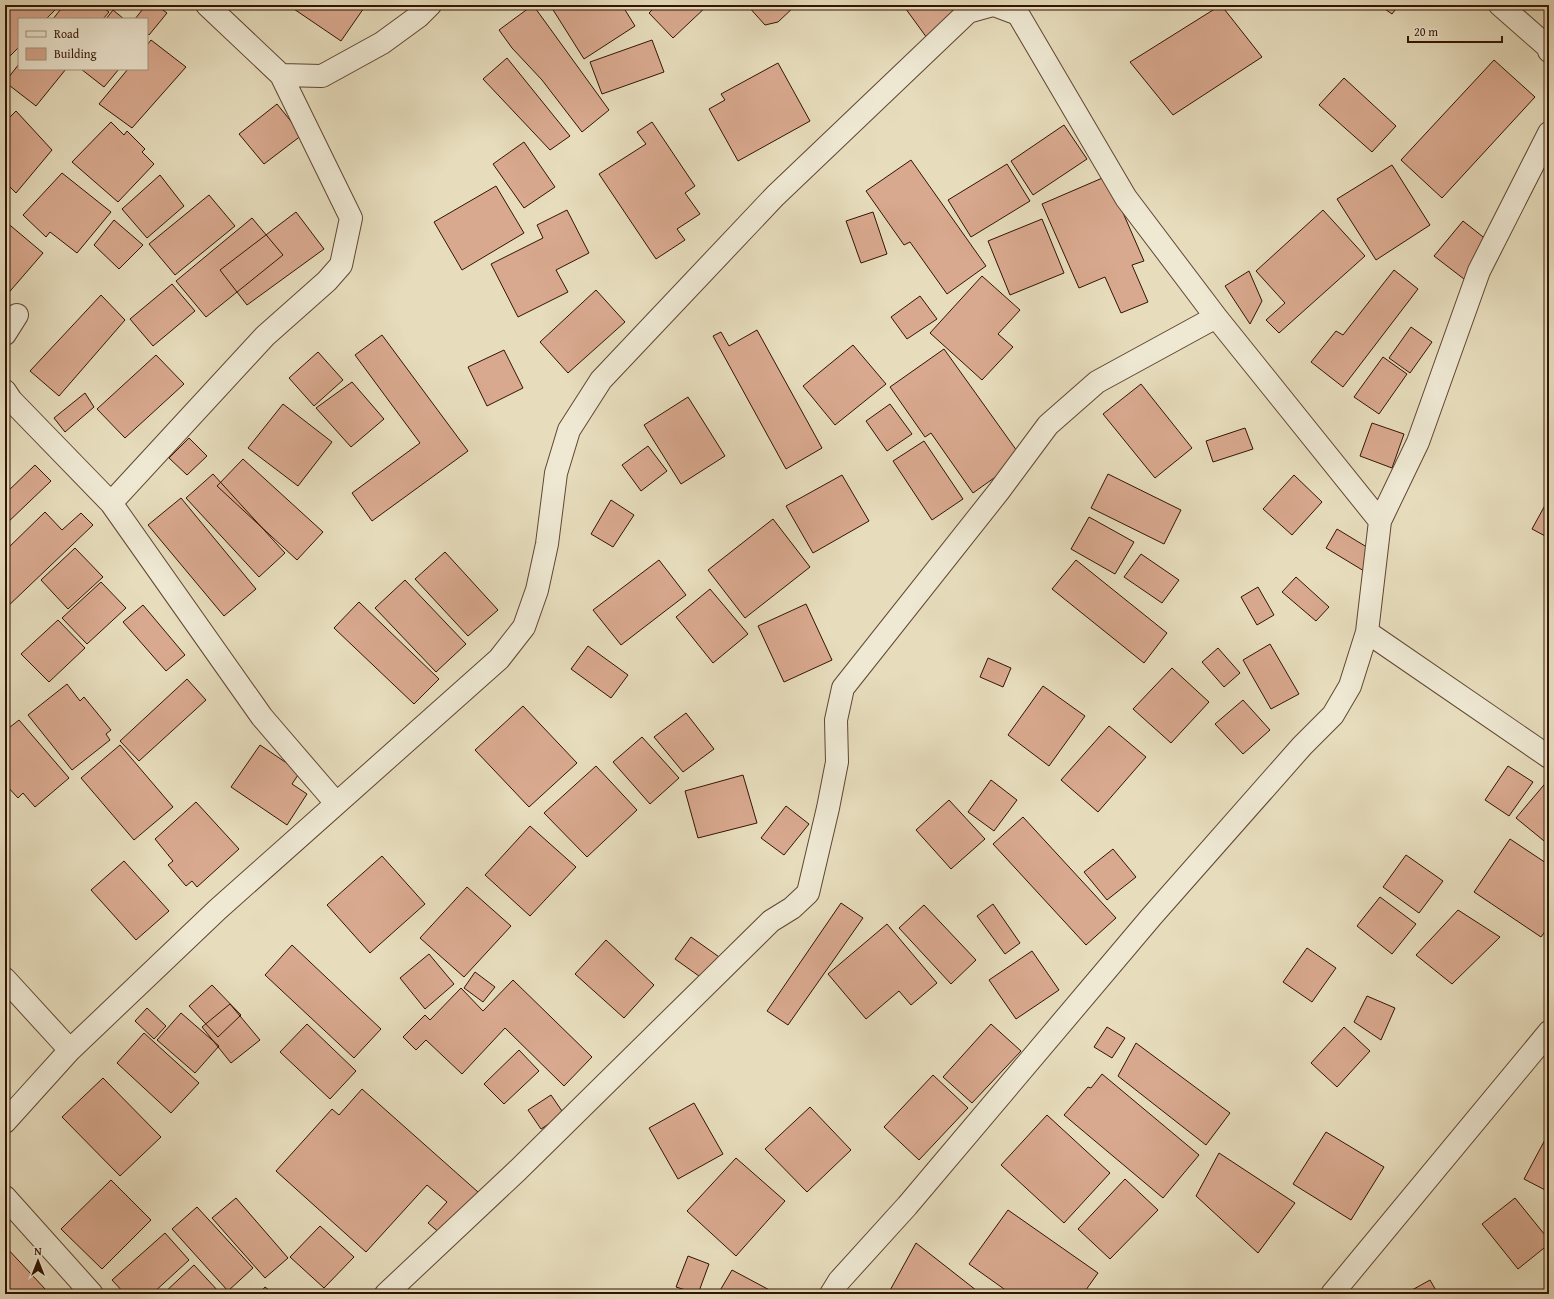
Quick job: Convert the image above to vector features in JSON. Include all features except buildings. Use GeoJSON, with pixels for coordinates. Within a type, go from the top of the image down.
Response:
{"type":"FeatureCollection","features":[{"type":"Feature","properties":{"kind":"street"},"geometry":{"type":"LineString","coordinates":[[111,503],[265,336],[327,281],[341,266],[351,218],[281,75],[207,5]]}},
{"type":"Feature","properties":{"kind":"street"},"geometry":{"type":"LineString","coordinates":[[281,75],[322,76],[382,44],[419,16],[430,5]]}},
{"type":"Feature","properties":{"kind":"street"},"geometry":{"type":"LineString","coordinates":[[5,1122],[70,1050],[217,910],[499,659],[524,627],[537,590],[546,544],[556,473],[570,430],[601,380],[780,191],[968,12],[994,5],[1018,14],[1126,198],[1216,316],[1380,521]]}},
{"type":"Feature","properties":{"kind":"street"},"geometry":{"type":"LineString","coordinates":[[1500,5],[1549,49]]}},
{"type":"Feature","properties":{"kind":"street"},"geometry":{"type":"LineString","coordinates":[[831,1294],[839,1281],[907,1206],[1152,916],[1302,746],[1333,715],[1350,686],[1367,632],[1380,521],[1418,442],[1479,271],[1549,133]]}},
{"type":"Feature","properties":{"kind":"street"},"geometry":{"type":"LineString","coordinates":[[5,334],[17,315]]}},
{"type":"Feature","properties":{"kind":"street"},"geometry":{"type":"LineString","coordinates":[[386,1294],[518,1170],[771,921],[792,908],[808,893],[837,762],[836,720],[843,688],[999,491],[1048,425],[1097,382],[1216,316]]}},
{"type":"Feature","properties":{"kind":"street"},"geometry":{"type":"LineString","coordinates":[[5,391],[11,400],[111,503],[262,717],[336,803]]}},
{"type":"Feature","properties":{"kind":"street"},"geometry":{"type":"LineString","coordinates":[[1367,632],[1549,757]]}},
{"type":"Feature","properties":{"kind":"street"},"geometry":{"type":"LineString","coordinates":[[5,979],[70,1050]]}},
{"type":"Feature","properties":{"kind":"street"},"geometry":{"type":"LineString","coordinates":[[1332,1294],[1549,1032]]}},
{"type":"Feature","properties":{"kind":"street"},"geometry":{"type":"LineString","coordinates":[[5,1197],[92,1294]]}}]}
